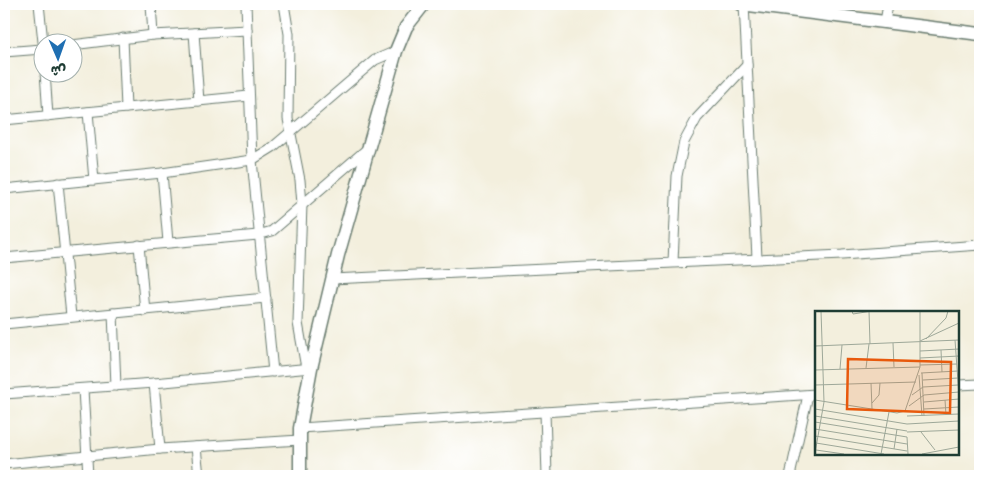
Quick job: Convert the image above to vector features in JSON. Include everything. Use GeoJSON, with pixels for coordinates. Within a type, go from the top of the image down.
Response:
{"type":"FeatureCollection","features":[{"type":"Feature","properties":{"kind":"street"},"geometry":{"type":"LineString","coordinates":[[39,4],[42,32]]}},
{"type":"Feature","properties":{"kind":"street"},"geometry":{"type":"LineString","coordinates":[[151,4],[153,35]]}},
{"type":"Feature","properties":{"kind":"street"},"geometry":{"type":"LineString","coordinates":[[246,4],[252,160],[273,372]]}},
{"type":"Feature","properties":{"kind":"street"},"geometry":{"type":"LineString","coordinates":[[284,4],[289,34],[287,91],[290,133],[300,180],[302,204],[298,323],[309,368]]}},
{"type":"Feature","properties":{"kind":"street"},"geometry":{"type":"LineString","coordinates":[[300,476],[300,434],[309,368],[332,279],[396,50],[413,10],[424,4]]}},
{"type":"Feature","properties":{"kind":"street"},"geometry":{"type":"LineString","coordinates":[[756,258],[743,4],[980,34]]}},
{"type":"Feature","properties":{"kind":"street"},"geometry":{"type":"LineString","coordinates":[[885,22],[888,4]]}},
{"type":"Feature","properties":{"kind":"street"},"geometry":{"type":"LineString","coordinates":[[82,44],[153,35],[247,30]]}},
{"type":"Feature","properties":{"kind":"street"},"geometry":{"type":"LineString","coordinates":[[194,33],[199,101]]}},
{"type":"Feature","properties":{"kind":"street"},"geometry":{"type":"LineString","coordinates":[[123,38],[126,108]]}},
{"type":"Feature","properties":{"kind":"street"},"geometry":{"type":"LineString","coordinates":[[4,52],[32,50]]}},
{"type":"Feature","properties":{"kind":"street"},"geometry":{"type":"LineString","coordinates":[[4,189],[94,180],[252,160],[290,133],[375,60],[396,50]]}},
{"type":"Feature","properties":{"kind":"street"},"geometry":{"type":"LineString","coordinates":[[673,262],[677,176],[684,142],[697,118],[747,65]]}},
{"type":"Feature","properties":{"kind":"street"},"geometry":{"type":"LineString","coordinates":[[46,82],[48,116]]}},
{"type":"Feature","properties":{"kind":"street"},"geometry":{"type":"LineString","coordinates":[[4,120],[249,96]]}},
{"type":"Feature","properties":{"kind":"street"},"geometry":{"type":"LineString","coordinates":[[88,112],[94,180]]}},
{"type":"Feature","properties":{"kind":"street"},"geometry":{"type":"LineString","coordinates":[[4,258],[258,235],[272,231],[367,149]]}},
{"type":"Feature","properties":{"kind":"street"},"geometry":{"type":"LineString","coordinates":[[162,172],[168,242]]}},
{"type":"Feature","properties":{"kind":"street"},"geometry":{"type":"LineString","coordinates":[[58,184],[70,316]]}},
{"type":"Feature","properties":{"kind":"street"},"geometry":{"type":"LineString","coordinates":[[139,245],[146,310]]}},
{"type":"Feature","properties":{"kind":"street"},"geometry":{"type":"LineString","coordinates":[[332,279],[842,255],[980,245]]}},
{"type":"Feature","properties":{"kind":"street"},"geometry":{"type":"LineString","coordinates":[[4,324],[266,298]]}},
{"type":"Feature","properties":{"kind":"street"},"geometry":{"type":"LineString","coordinates":[[113,314],[116,386]]}},
{"type":"Feature","properties":{"kind":"street"},"geometry":{"type":"LineString","coordinates":[[4,394],[154,383],[309,368]]}},
{"type":"Feature","properties":{"kind":"street"},"geometry":{"type":"LineString","coordinates":[[154,383],[160,449]]}},
{"type":"Feature","properties":{"kind":"street"},"geometry":{"type":"LineString","coordinates":[[959,385],[980,384]]}},
{"type":"Feature","properties":{"kind":"street"},"geometry":{"type":"LineString","coordinates":[[83,389],[88,476]]}},
{"type":"Feature","properties":{"kind":"street"},"geometry":{"type":"LineString","coordinates":[[4,464],[300,434],[545,412],[812,395],[790,476]]}},
{"type":"Feature","properties":{"kind":"street"},"geometry":{"type":"LineString","coordinates":[[545,412],[547,476]]}},
{"type":"Feature","properties":{"kind":"street"},"geometry":{"type":"LineString","coordinates":[[196,446],[199,476]]}}]}
